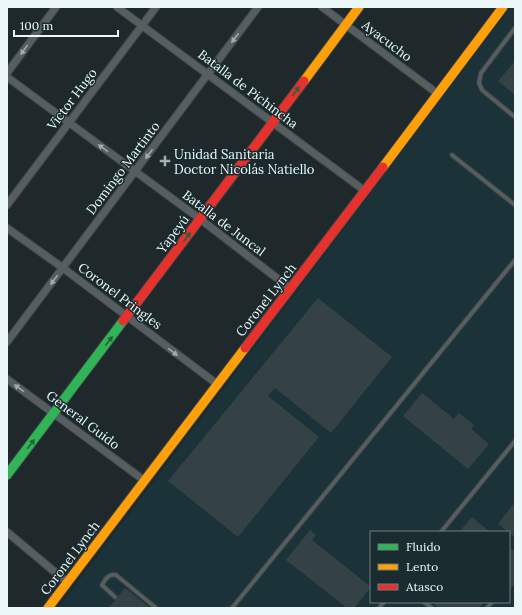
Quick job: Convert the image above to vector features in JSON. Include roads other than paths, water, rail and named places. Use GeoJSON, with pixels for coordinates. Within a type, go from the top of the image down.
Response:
{"type":"FeatureCollection","features":[{"type":"Feature","properties":{"kind":"main road","name":"Yapeyú"},"geometry":{"type":"LineString","coordinates":[[7,475],[359,7]]}},
{"type":"Feature","properties":{"kind":"main road","name":"Coronel Lynch"},"geometry":{"type":"LineString","coordinates":[[48,608],[503,7]]}},
{"type":"Feature","properties":{"kind":"street"},"geometry":{"type":"LineString","coordinates":[[7,73],[56,7]]}},
{"type":"Feature","properties":{"kind":"street","name":"Batalla de Pichincha"},"geometry":{"type":"LineString","coordinates":[[117,7],[365,191]]}},
{"type":"Feature","properties":{"kind":"street","name":"Victor Hugo"},"geometry":{"type":"LineString","coordinates":[[7,206],[156,7]]}},
{"type":"Feature","properties":{"kind":"street","name":"Domingo Martinto"},"geometry":{"type":"LineString","coordinates":[[7,342],[136,172],[258,7]]}},
{"type":"Feature","properties":{"kind":"street","name":"Ayacucho"},"geometry":{"type":"LineString","coordinates":[[322,7],[438,94]]}},
{"type":"Feature","properties":{"kind":"street","name":"Batalla de Juncal"},"geometry":{"type":"LineString","coordinates":[[7,78],[200,219],[291,289]]}},
{"type":"Feature","properties":{"kind":"street","name":"Coronel Pringles"},"geometry":{"type":"LineString","coordinates":[[7,228],[63,268],[217,384]]}},
{"type":"Feature","properties":{"kind":"street","name":"General Guido"},"geometry":{"type":"LineString","coordinates":[[7,379],[145,481]]}},
{"type":"Feature","properties":{"kind":"street"},"geometry":{"type":"LineString","coordinates":[[7,532],[68,583]]}},
{"type":"Feature","properties":{"kind":"lane"},"geometry":{"type":"LineString","coordinates":[[515,28],[481,73],[478,83],[482,90],[515,117]]}},
{"type":"Feature","properties":{"kind":"lane"},"geometry":{"type":"LineString","coordinates":[[452,155],[515,205]]}},
{"type":"Feature","properties":{"kind":"lane"},"geometry":{"type":"LineString","coordinates":[[232,608],[515,260]]}},
{"type":"Feature","properties":{"kind":"lane"},"geometry":{"type":"LineString","coordinates":[[442,531],[515,441]]}},
{"type":"Feature","properties":{"kind":"lane"},"geometry":{"type":"LineString","coordinates":[[115,597],[102,585],[108,576],[113,574],[156,608]]}},
{"type":"Feature","properties":{"kind":"place","name":"Unidad Sanitaria Doctor Nicolás Natiello"},"geometry":{"type":"Point","coordinates":[165,161]}}]}
